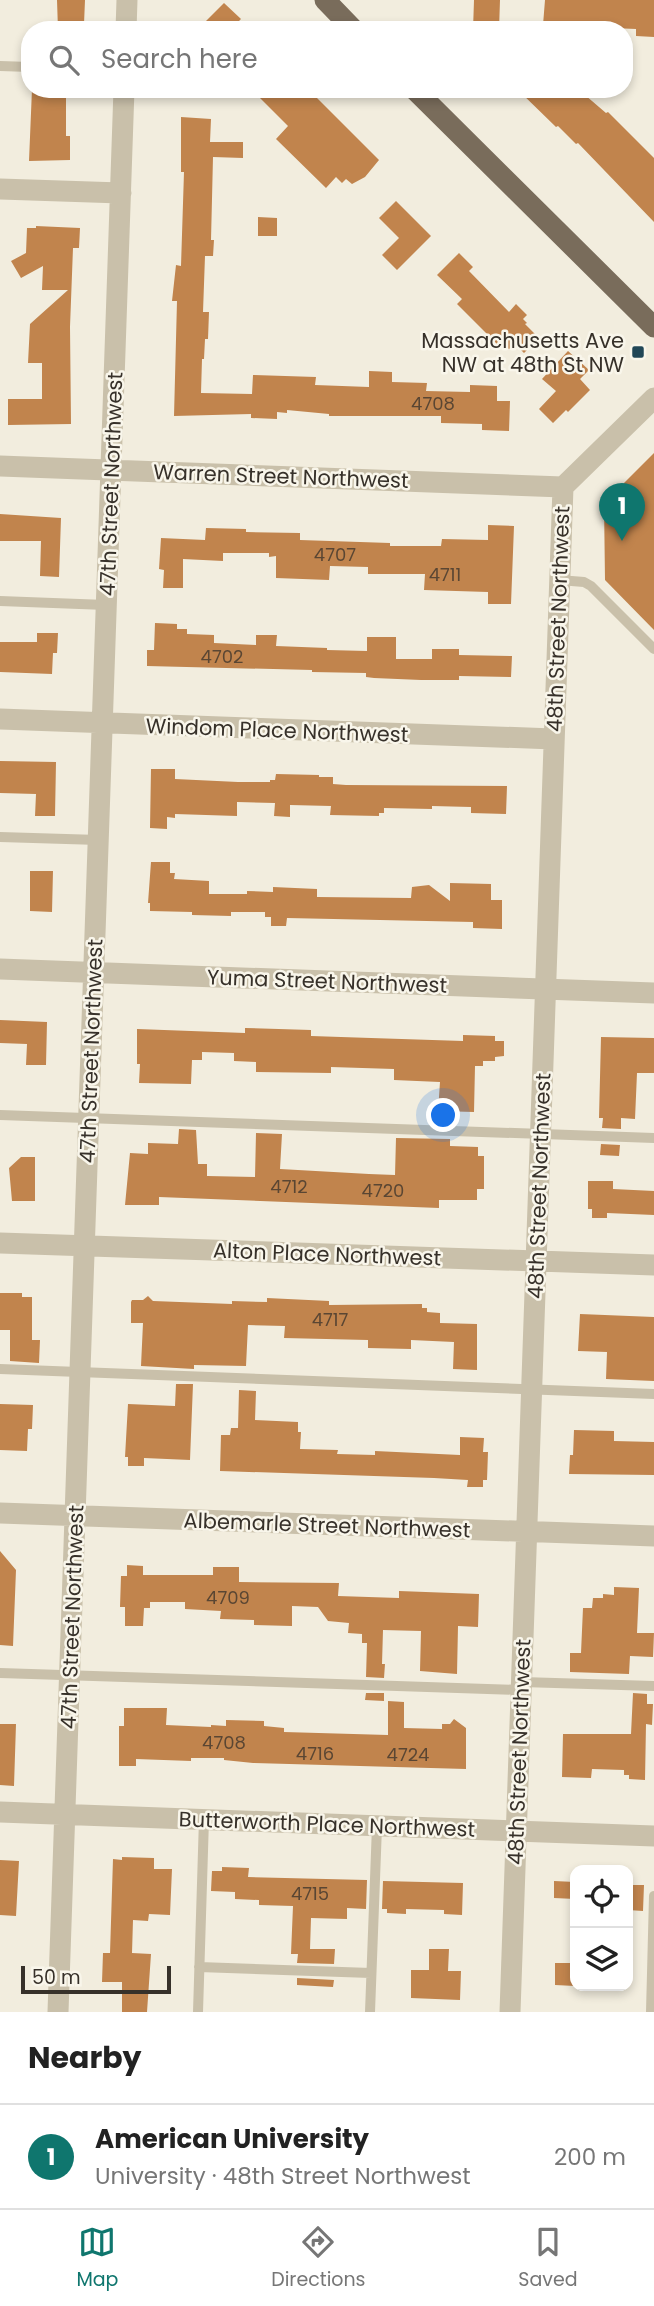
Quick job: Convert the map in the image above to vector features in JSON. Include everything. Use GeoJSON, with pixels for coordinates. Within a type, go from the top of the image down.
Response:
{"type":"FeatureCollection","features":[{"type":"Feature","properties":{"kind":"main road"},"geometry":{"type":"LineString","coordinates":[[324,0],[345,21]]}},
{"type":"Feature","properties":{"kind":"main road"},"geometry":{"type":"LineString","coordinates":[[423,98],[654,327]]}},
{"type":"Feature","properties":{"kind":"street"},"geometry":{"type":"LineString","coordinates":[[126,21],[127,0]]}},
{"type":"Feature","properties":{"kind":"street","name":"47th Street Northwest"},"geometry":{"type":"LineString","coordinates":[[58,2012],[124,98]]}},
{"type":"Feature","properties":{"kind":"street"},"geometry":{"type":"LineString","coordinates":[[0,189],[121,194]]}},
{"type":"Feature","properties":{"kind":"street","name":"48th Street Northwest"},"geometry":{"type":"LineString","coordinates":[[510,2012],[563,487],[654,398]]}},
{"type":"Feature","properties":{"kind":"street","name":"Warren Street Northwest"},"geometry":{"type":"LineString","coordinates":[[0,466],[563,487]]}},
{"type":"Feature","properties":{"kind":"street","name":"Windom Place Northwest"},"geometry":{"type":"LineString","coordinates":[[0,719],[554,739]]}},
{"type":"Feature","properties":{"kind":"street","name":"Yuma Street Northwest"},"geometry":{"type":"LineString","coordinates":[[0,969],[654,993]]}},
{"type":"Feature","properties":{"kind":"street","name":"Alton Place Northwest"},"geometry":{"type":"LineString","coordinates":[[0,1243],[654,1265]]}},
{"type":"Feature","properties":{"kind":"street","name":"Albemarle Street Northwest"},"geometry":{"type":"LineString","coordinates":[[0,1513],[654,1536]]}},
{"type":"Feature","properties":{"kind":"street","name":"Butterworth Place Northwest"},"geometry":{"type":"LineString","coordinates":[[0,1812],[654,1836]]}},
{"type":"Feature","properties":{"kind":"lane"},"geometry":{"type":"LineString","coordinates":[[0,66],[21,67]]}},
{"type":"Feature","properties":{"kind":"lane"},"geometry":{"type":"LineString","coordinates":[[559,580],[584,582],[591,586],[654,649]]}},
{"type":"Feature","properties":{"kind":"lane"},"geometry":{"type":"LineString","coordinates":[[0,601],[106,605]]}},
{"type":"Feature","properties":{"kind":"lane"},"geometry":{"type":"LineString","coordinates":[[0,837],[99,840]]}},
{"type":"Feature","properties":{"kind":"lane"},"geometry":{"type":"LineString","coordinates":[[0,1115],[654,1138]]}},
{"type":"Feature","properties":{"kind":"lane"},"geometry":{"type":"LineString","coordinates":[[0,1369],[654,1394]]}},
{"type":"Feature","properties":{"kind":"lane"},"geometry":{"type":"LineString","coordinates":[[0,1673],[521,1686],[654,1686]]}},
{"type":"Feature","properties":{"kind":"lane"},"geometry":{"type":"LineString","coordinates":[[198,2012],[205,1819]]}},
{"type":"Feature","properties":{"kind":"lane"},"geometry":{"type":"LineString","coordinates":[[370,2012],[377,1826]]}},
{"type":"Feature","properties":{"kind":"lane"},"geometry":{"type":"LineString","coordinates":[[651,2012],[654,1896]]}},
{"type":"Feature","properties":{"kind":"lane"},"geometry":{"type":"LineString","coordinates":[[199,1967],[372,1973]]}},
{"type":"Feature","properties":{"kind":"building"},"geometry":{"type":"Polygon","coordinates":[[[57,0],[85,0],[84,21],[58,21],[57,0]]]}},
{"type":"Feature","properties":{"kind":"building"},"geometry":{"type":"Polygon","coordinates":[[[474,0],[500,0],[499,21],[473,21],[474,0]]]}},
{"type":"Feature","properties":{"kind":"building"},"geometry":{"type":"Polygon","coordinates":[[[545,0],[654,0],[654,37],[636,36],[633,21],[543,21],[545,0]]]}},
{"type":"Feature","properties":{"kind":"building"},"geometry":{"type":"Polygon","coordinates":[[[224,3],[241,19],[239,21],[206,21],[224,3]]]}},
{"type":"Feature","properties":{"kind":"building"},"geometry":{"type":"Polygon","coordinates":[[[32,98],[66,98],[66,136],[70,136],[70,160],[29,161],[32,98]]]}},
{"type":"Feature","properties":{"kind":"building"},"geometry":{"type":"Polygon","coordinates":[[[260,98],[317,98],[379,160],[365,177],[352,184],[346,179],[342,183],[336,177],[326,188],[276,139],[288,126],[260,98]]]}},
{"type":"Feature","properties":{"kind":"building"},"geometry":{"type":"Polygon","coordinates":[[[526,98],[588,98],[608,112],[654,158],[654,222],[578,143],[556,127],[526,98]]]}},
{"type":"Feature","properties":{"kind":"building"},"geometry":{"type":"Polygon","coordinates":[[[181,117],[211,119],[210,142],[243,142],[243,158],[213,157],[211,240],[214,240],[213,256],[205,256],[203,312],[209,312],[208,339],[205,339],[202,359],[201,393],[252,394],[253,375],[316,377],[315,385],[369,387],[369,371],[392,372],[392,382],[427,383],[426,391],[470,392],[470,385],[497,386],[497,401],[510,401],[509,431],[482,430],[482,424],[441,423],[441,416],[329,416],[287,410],[287,413],[277,412],[277,419],[251,418],[251,414],[174,416],[177,301],[172,301],[176,265],[181,266],[184,172],[181,172],[181,117]]]}},
{"type":"Feature","properties":{"kind":"building"},"geometry":{"type":"Polygon","coordinates":[[[396,201],[431,236],[397,270],[382,255],[399,238],[379,218],[396,201]]]}},
{"type":"Feature","properties":{"kind":"building"},"geometry":{"type":"Polygon","coordinates":[[[258,217],[277,218],[277,236],[258,236],[258,217]]]}},
{"type":"Feature","properties":{"kind":"building"},"geometry":{"type":"Polygon","coordinates":[[[27,228],[80,228],[79,248],[73,248],[70,327],[71,424],[8,425],[8,399],[42,399],[42,363],[28,363],[30,324],[68,290],[42,290],[43,266],[21,278],[11,261],[26,253],[27,228]]]}},
{"type":"Feature","properties":{"kind":"building"},"geometry":{"type":"Polygon","coordinates":[[[459,253],[473,267],[469,271],[509,312],[516,304],[527,315],[523,319],[527,323],[525,324],[539,338],[524,353],[515,344],[509,349],[500,342],[497,344],[457,304],[462,299],[437,275],[459,253]]]}},
{"type":"Feature","properties":{"kind":"building"},"geometry":{"type":"Polygon","coordinates":[[[568,351],[589,370],[580,379],[590,390],[553,423],[539,409],[556,391],[542,379],[568,351]]]}},
{"type":"Feature","properties":{"kind":"building"},"geometry":{"type":"Polygon","coordinates":[[[654,453],[654,630],[605,580],[604,503],[654,453]]]}},
{"type":"Feature","properties":{"kind":"building"},"geometry":{"type":"Polygon","coordinates":[[[0,514],[61,518],[59,577],[40,576],[41,541],[0,541],[0,514]]]}},
{"type":"Feature","properties":{"kind":"building"},"geometry":{"type":"Polygon","coordinates":[[[488,525],[514,526],[511,604],[488,604],[488,592],[424,590],[425,574],[368,574],[368,567],[330,566],[329,580],[276,578],[276,556],[269,557],[269,553],[223,553],[223,561],[183,559],[183,588],[163,588],[164,570],[159,569],[161,538],[205,540],[206,528],[300,533],[300,540],[390,543],[390,546],[441,546],[442,539],[488,540],[488,525]]]}},
{"type":"Feature","properties":{"kind":"building"},"geometry":{"type":"Polygon","coordinates":[[[155,623],[177,624],[177,629],[187,629],[187,634],[214,635],[214,643],[256,645],[256,635],[277,635],[276,646],[327,650],[367,651],[367,637],[396,637],[396,659],[432,659],[432,649],[459,649],[459,655],[512,656],[511,677],[459,676],[459,680],[421,680],[374,678],[366,677],[366,673],[312,670],[147,666],[147,650],[154,650],[155,623]]]}},
{"type":"Feature","properties":{"kind":"building"},"geometry":{"type":"Polygon","coordinates":[[[37,633],[58,633],[52,674],[0,672],[0,642],[37,642],[37,633]]]}},
{"type":"Feature","properties":{"kind":"building"},"geometry":{"type":"Polygon","coordinates":[[[0,761],[56,762],[55,816],[35,816],[36,794],[0,793],[0,761]]]}},
{"type":"Feature","properties":{"kind":"building"},"geometry":{"type":"Polygon","coordinates":[[[151,769],[175,769],[175,779],[270,782],[275,780],[276,774],[333,777],[333,784],[346,785],[507,786],[506,814],[471,813],[471,807],[432,806],[432,809],[384,808],[384,813],[379,813],[379,816],[330,815],[331,806],[290,805],[290,817],[274,816],[275,803],[237,802],[237,816],[175,814],[175,818],[167,817],[167,829],[150,828],[151,769]]]}},
{"type":"Feature","properties":{"kind":"building"},"geometry":{"type":"Polygon","coordinates":[[[151,862],[170,862],[170,873],[175,873],[174,879],[209,881],[209,894],[273,892],[273,887],[317,889],[317,897],[411,898],[412,887],[429,885],[450,901],[450,883],[491,884],[491,900],[502,900],[502,929],[473,928],[473,922],[287,918],[286,926],[271,926],[271,917],[265,917],[265,912],[231,912],[231,916],[150,911],[148,903],[151,862]]]}},
{"type":"Feature","properties":{"kind":"building"},"geometry":{"type":"Polygon","coordinates":[[[30,871],[53,871],[52,912],[30,911],[30,871]]]}},
{"type":"Feature","properties":{"kind":"building"},"geometry":{"type":"Polygon","coordinates":[[[0,1020],[47,1022],[46,1065],[26,1065],[27,1044],[0,1043],[0,1020]]]}},
{"type":"Feature","properties":{"kind":"building"},"geometry":{"type":"Polygon","coordinates":[[[245,1028],[311,1030],[311,1036],[463,1041],[463,1035],[495,1036],[495,1041],[504,1041],[504,1056],[495,1057],[495,1061],[483,1061],[483,1066],[475,1066],[474,1112],[438,1111],[440,1082],[394,1080],[394,1069],[331,1067],[331,1073],[256,1072],[256,1062],[234,1061],[234,1053],[202,1052],[202,1060],[192,1060],[191,1084],[139,1083],[137,1029],[245,1033],[245,1028]]]}},
{"type":"Feature","properties":{"kind":"building"},"geometry":{"type":"Polygon","coordinates":[[[601,1037],[654,1038],[654,1073],[637,1073],[635,1119],[621,1118],[621,1129],[602,1128],[603,1118],[599,1118],[601,1037]]]}},
{"type":"Feature","properties":{"kind":"building"},"geometry":{"type":"Polygon","coordinates":[[[179,1129],[196,1130],[198,1164],[207,1164],[207,1176],[255,1177],[256,1133],[282,1134],[280,1169],[395,1175],[396,1138],[450,1139],[450,1146],[478,1147],[478,1156],[484,1156],[484,1189],[477,1189],[477,1200],[439,1200],[439,1208],[159,1197],[159,1205],[125,1205],[130,1153],[148,1154],[148,1143],[178,1144],[179,1129]]]}},
{"type":"Feature","properties":{"kind":"building"},"geometry":{"type":"Polygon","coordinates":[[[601,1144],[620,1145],[619,1156],[600,1155],[601,1144]]]}},
{"type":"Feature","properties":{"kind":"building"},"geometry":{"type":"Polygon","coordinates":[[[21,1157],[35,1157],[35,1201],[12,1201],[9,1168],[21,1157]]]}},
{"type":"Feature","properties":{"kind":"building"},"geometry":{"type":"Polygon","coordinates":[[[588,1181],[613,1181],[613,1189],[654,1191],[654,1215],[607,1213],[607,1218],[592,1218],[592,1209],[588,1209],[588,1181]]]}},
{"type":"Feature","properties":{"kind":"building"},"geometry":{"type":"Polygon","coordinates":[[[0,1293],[22,1293],[22,1297],[32,1297],[32,1340],[40,1340],[39,1363],[10,1361],[10,1330],[0,1330],[0,1293]]]}},
{"type":"Feature","properties":{"kind":"building"},"geometry":{"type":"Polygon","coordinates":[[[148,1296],[153,1301],[232,1304],[232,1301],[267,1302],[267,1298],[329,1301],[329,1305],[422,1304],[422,1308],[427,1308],[427,1312],[440,1313],[440,1323],[477,1324],[477,1370],[453,1369],[454,1342],[411,1340],[411,1349],[368,1348],[368,1340],[284,1338],[285,1326],[248,1325],[246,1366],[194,1365],[194,1369],[141,1366],[143,1323],[131,1323],[131,1302],[143,1300],[148,1296]]]}},
{"type":"Feature","properties":{"kind":"building"},"geometry":{"type":"Polygon","coordinates":[[[580,1314],[654,1317],[654,1381],[606,1379],[607,1352],[578,1351],[580,1314]]]}},
{"type":"Feature","properties":{"kind":"building"},"geometry":{"type":"Polygon","coordinates":[[[176,1384],[193,1384],[190,1460],[144,1458],[144,1466],[128,1466],[128,1457],[125,1457],[128,1404],[175,1406],[176,1384]]]}},
{"type":"Feature","properties":{"kind":"building"},"geometry":{"type":"Polygon","coordinates":[[[239,1390],[256,1391],[255,1420],[298,1422],[298,1432],[301,1432],[300,1449],[338,1450],[337,1454],[375,1455],[375,1451],[460,1455],[460,1437],[484,1438],[483,1452],[488,1452],[487,1480],[483,1480],[483,1487],[467,1487],[468,1480],[220,1471],[221,1435],[230,1435],[231,1428],[238,1428],[239,1390]]]}},
{"type":"Feature","properties":{"kind":"building"},"geometry":{"type":"Polygon","coordinates":[[[0,1404],[33,1405],[32,1429],[28,1429],[27,1451],[0,1450],[0,1404]]]}},
{"type":"Feature","properties":{"kind":"building"},"geometry":{"type":"Polygon","coordinates":[[[574,1430],[614,1431],[614,1441],[654,1442],[654,1475],[569,1474],[574,1430]]]}},
{"type":"Feature","properties":{"kind":"building"},"geometry":{"type":"Polygon","coordinates":[[[0,1551],[16,1570],[13,1646],[0,1645],[0,1551]]]}},
{"type":"Feature","properties":{"kind":"building"},"geometry":{"type":"Polygon","coordinates":[[[127,1565],[143,1566],[143,1575],[213,1575],[213,1567],[239,1567],[239,1582],[339,1583],[338,1596],[399,1598],[399,1591],[479,1594],[478,1627],[458,1626],[457,1674],[420,1671],[421,1631],[383,1630],[384,1678],[366,1677],[367,1643],[362,1643],[362,1634],[348,1633],[349,1623],[328,1621],[318,1607],[292,1606],[292,1626],[254,1625],[254,1620],[220,1619],[221,1611],[185,1609],[185,1602],[150,1602],[150,1608],[144,1608],[143,1626],[125,1626],[125,1607],[120,1607],[121,1576],[127,1576],[127,1565]]]}},
{"type":"Feature","properties":{"kind":"building"},"geometry":{"type":"Polygon","coordinates":[[[614,1587],[639,1588],[637,1633],[654,1633],[653,1657],[630,1656],[629,1674],[570,1672],[570,1653],[581,1653],[583,1608],[592,1608],[593,1598],[603,1598],[603,1594],[614,1595],[614,1587]]]}},
{"type":"Feature","properties":{"kind":"building"},"geometry":{"type":"Polygon","coordinates":[[[366,1693],[384,1693],[384,1701],[365,1700],[366,1693]]]}},
{"type":"Feature","properties":{"kind":"building"},"geometry":{"type":"Polygon","coordinates":[[[633,1693],[647,1694],[647,1704],[653,1704],[652,1725],[646,1724],[645,1780],[629,1779],[629,1775],[624,1775],[624,1770],[592,1769],[591,1778],[562,1777],[563,1734],[631,1734],[633,1693]]]}},
{"type":"Feature","properties":{"kind":"building"},"geometry":{"type":"Polygon","coordinates":[[[388,1701],[404,1702],[404,1728],[442,1729],[442,1724],[450,1724],[454,1719],[466,1728],[466,1769],[253,1763],[224,1758],[191,1758],[191,1761],[136,1759],[136,1766],[119,1766],[119,1726],[124,1726],[124,1708],[167,1708],[166,1725],[211,1727],[226,1726],[226,1720],[264,1721],[264,1726],[284,1728],[284,1732],[388,1735],[388,1701]]]}},
{"type":"Feature","properties":{"kind":"building"},"geometry":{"type":"Polygon","coordinates":[[[0,1724],[16,1724],[14,1786],[0,1785],[0,1724]]]}},
{"type":"Feature","properties":{"kind":"building"},"geometry":{"type":"Polygon","coordinates":[[[122,1857],[154,1858],[154,1869],[172,1869],[170,1915],[149,1914],[148,1921],[133,1920],[132,1953],[151,1954],[147,2012],[122,2012],[122,1982],[102,1982],[103,1953],[110,1953],[113,1859],[122,1860],[122,1857]]]}},
{"type":"Feature","properties":{"kind":"building"},"geometry":{"type":"Polygon","coordinates":[[[0,1860],[19,1861],[16,1916],[0,1915],[0,1860]]]}},
{"type":"Feature","properties":{"kind":"building"},"geometry":{"type":"Polygon","coordinates":[[[222,1867],[249,1868],[248,1877],[367,1880],[366,1909],[347,1908],[347,1919],[311,1918],[310,1949],[335,1949],[334,1964],[297,1963],[298,1954],[291,1954],[293,1906],[259,1905],[259,1900],[235,1899],[235,1892],[211,1891],[212,1871],[222,1871],[222,1867]]]}},
{"type":"Feature","properties":{"kind":"building"},"geometry":{"type":"Polygon","coordinates":[[[383,1881],[463,1883],[462,1915],[444,1914],[444,1910],[406,1909],[406,1914],[387,1913],[387,1909],[382,1909],[383,1881]]]}},
{"type":"Feature","properties":{"kind":"building"},"geometry":{"type":"Polygon","coordinates":[[[554,1881],[570,1882],[570,1899],[554,1898],[554,1881]]]}},
{"type":"Feature","properties":{"kind":"building"},"geometry":{"type":"Polygon","coordinates":[[[633,1885],[644,1885],[643,1911],[633,1910],[633,1885]]]}},
{"type":"Feature","properties":{"kind":"building"},"geometry":{"type":"Polygon","coordinates":[[[429,1949],[449,1949],[448,1971],[461,1971],[460,2000],[411,1998],[411,1970],[429,1970],[429,1949]]]}},
{"type":"Feature","properties":{"kind":"building"},"geometry":{"type":"Polygon","coordinates":[[[555,1963],[570,1963],[570,1986],[555,1985],[555,1963]]]}},
{"type":"Feature","properties":{"kind":"building"},"geometry":{"type":"Polygon","coordinates":[[[297,1978],[334,1980],[333,1987],[297,1985],[297,1978]]]}},
{"type":"Feature","properties":{"kind":"place","name":"Massachusetts Ave NW at 48th St NW"},"geometry":{"type":"Point","coordinates":[638,352]}},
{"type":"Feature","properties":{"kind":"place","name":"American University"},"geometry":{"type":"Point","coordinates":[622,541]}}]}
